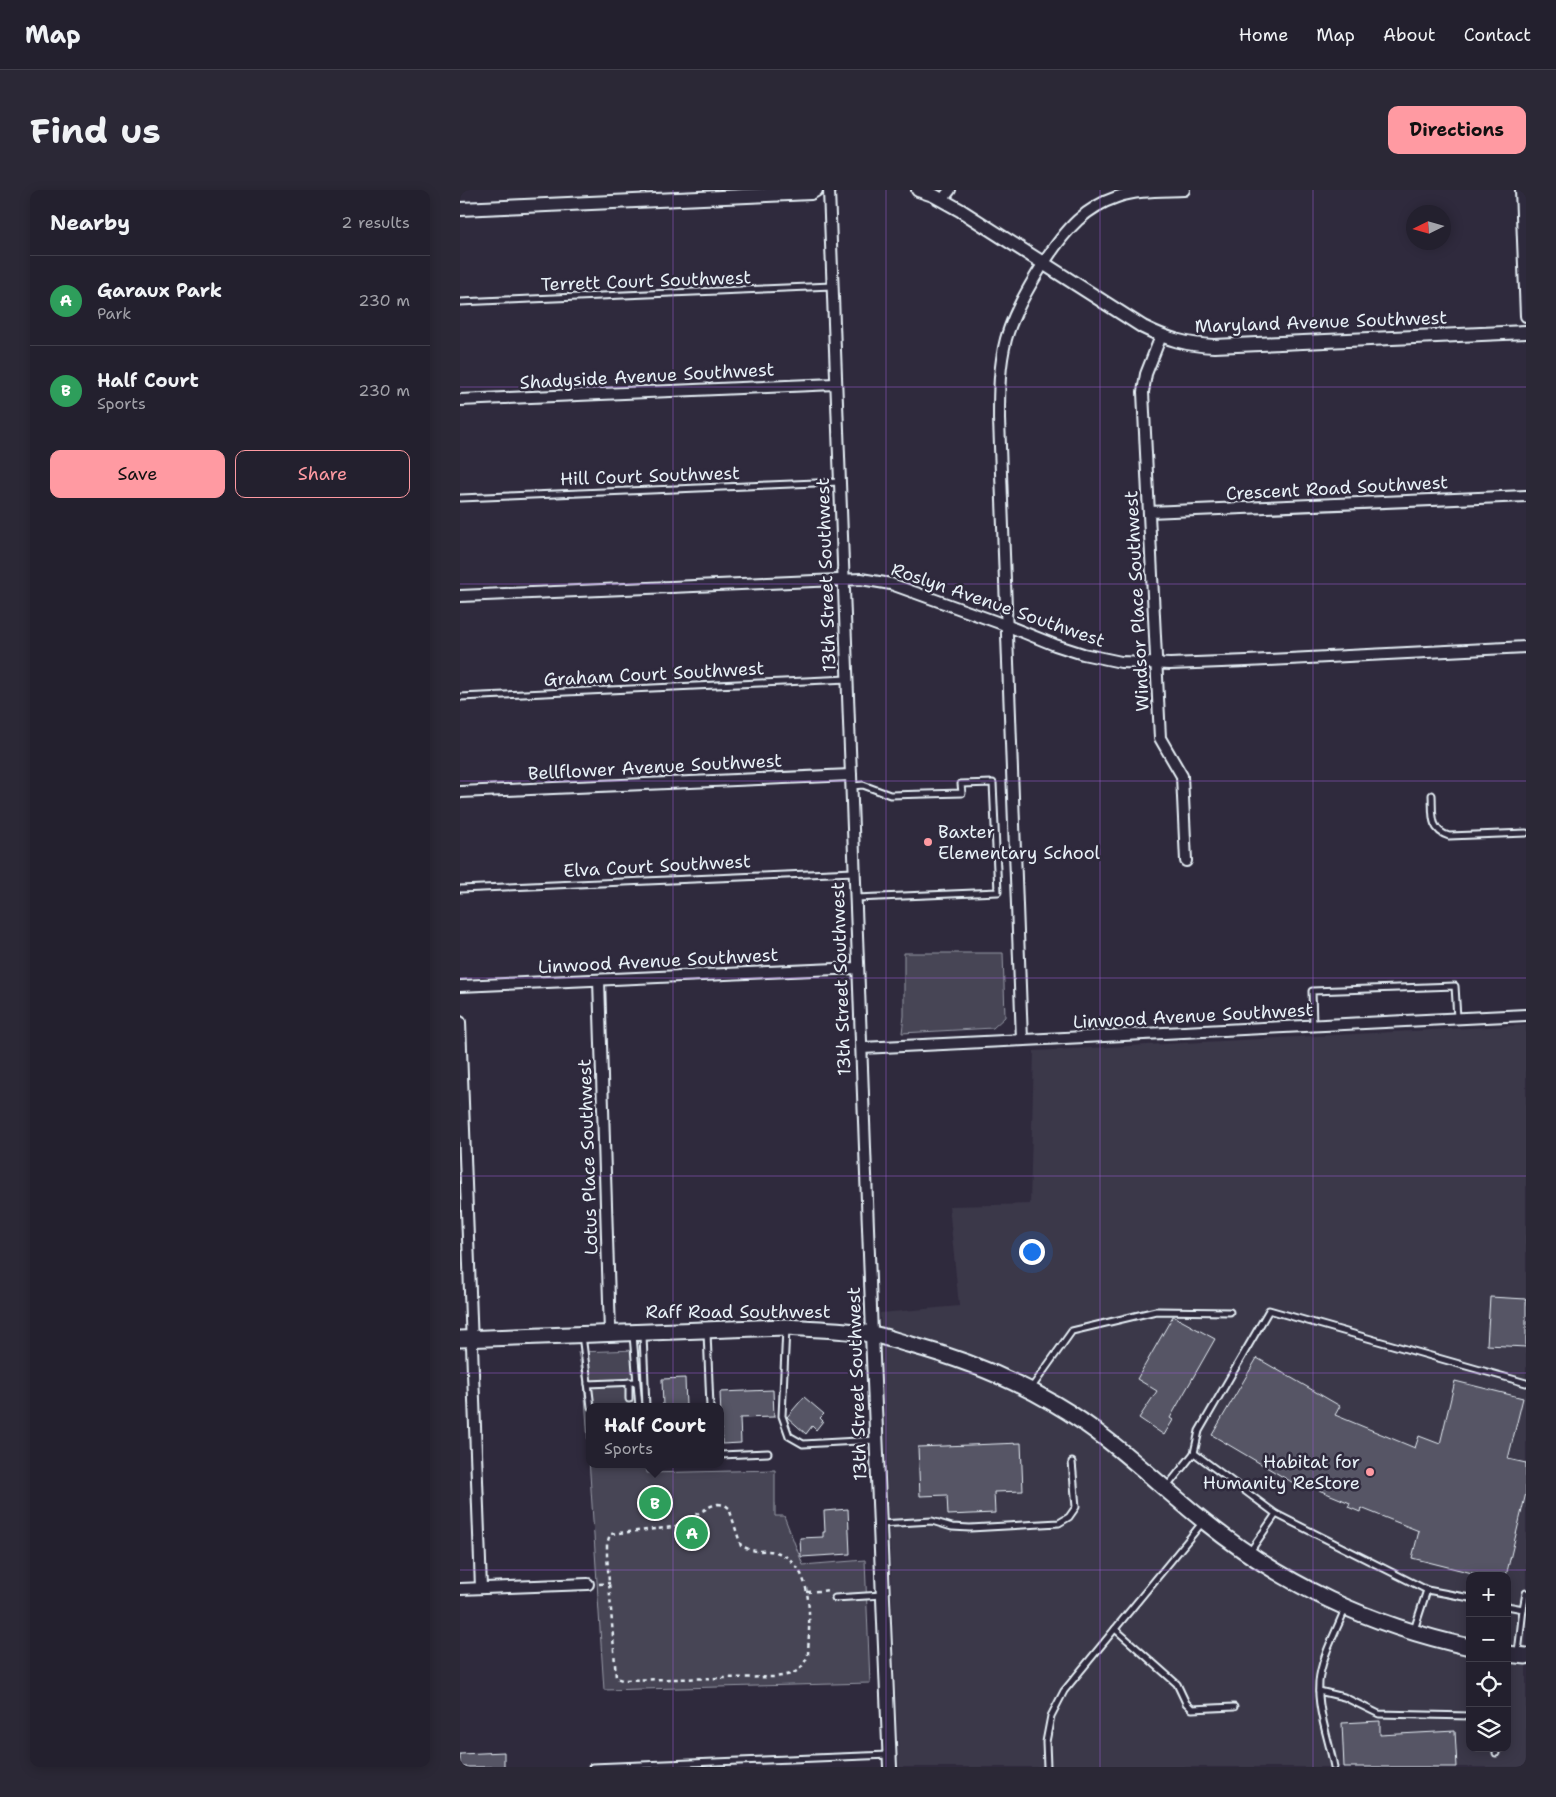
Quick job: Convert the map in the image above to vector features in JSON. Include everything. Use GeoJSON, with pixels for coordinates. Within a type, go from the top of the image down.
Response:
{"type":"FeatureCollection","features":[{"type":"Feature","properties":{"kind":"main road","name":"Raff Road Southwest"},"geometry":{"type":"LineString","coordinates":[[466,1338],[786,1328],[837,1330],[872,1334],[949,1356],[1003,1377],[1030,1390],[1104,1436],[1203,1520],[1248,1554],[1287,1578],[1345,1608],[1373,1620],[1466,1646]]}},
{"type":"Feature","properties":{"kind":"street"},"geometry":{"type":"LineString","coordinates":[[460,209],[811,193],[816,190]]}},
{"type":"Feature","properties":{"kind":"street","name":"13th Street Southwest"},"geometry":{"type":"LineString","coordinates":[[829,190],[882,1595],[890,1761]]}},
{"type":"Feature","properties":{"kind":"street","name":"Maryland Avenue Southwest"},"geometry":{"type":"LineString","coordinates":[[918,190],[946,195],[1044,264],[1143,328],[1161,336],[1194,346],[1526,332]]}},
{"type":"Feature","properties":{"kind":"street"},"geometry":{"type":"LineString","coordinates":[[1022,1040],[999,377],[1008,332],[1024,296],[1058,243],[1079,218],[1117,193],[1184,190]]}},
{"type":"Feature","properties":{"kind":"street"},"geometry":{"type":"LineString","coordinates":[[1521,190],[1526,316]]}},
{"type":"Feature","properties":{"kind":"street","name":"Windsor Place Southwest"},"geometry":{"type":"LineString","coordinates":[[1161,336],[1146,374],[1143,392],[1155,664],[1160,738],[1182,776],[1186,862]]}},
{"type":"Feature","properties":{"kind":"street","name":"Shadyside Avenue Southwest"},"geometry":{"type":"LineString","coordinates":[[460,400],[836,384]]}},
{"type":"Feature","properties":{"kind":"street","name":"Crescent Road Southwest"},"geometry":{"type":"LineString","coordinates":[[1149,512],[1526,496]]}},
{"type":"Feature","properties":{"kind":"street","name":"Roslyn Avenue Southwest"},"geometry":{"type":"LineString","coordinates":[[460,596],[874,580],[891,584],[1083,654],[1121,662],[1155,664],[1247,661],[1526,647]]}},
{"type":"Feature","properties":{"kind":"street","name":"Bellflower Avenue Southwest"},"geometry":{"type":"LineString","coordinates":[[460,792],[851,775]]}},
{"type":"Feature","properties":{"kind":"street","name":"Linwood Avenue Southwest"},"geometry":{"type":"LineString","coordinates":[[460,986],[858,968]]}},
{"type":"Feature","properties":{"kind":"street","name":"Lotus Place Southwest"},"geometry":{"type":"LineString","coordinates":[[599,980],[610,1333]]}},
{"type":"Feature","properties":{"kind":"street","name":"Linwood Avenue Southwest"},"geometry":{"type":"LineString","coordinates":[[862,1048],[1526,1015]]}},
{"type":"Feature","properties":{"kind":"street"},"geometry":{"type":"LineString","coordinates":[[460,1022],[466,1338],[481,1588]]}},
{"type":"Feature","properties":{"kind":"street"},"geometry":{"type":"LineString","coordinates":[[460,1589],[588,1584]]}},
{"type":"Feature","properties":{"kind":"lane","name":"Terrett Court Southwest"},"geometry":{"type":"LineString","coordinates":[[460,302],[832,286]]}},
{"type":"Feature","properties":{"kind":"lane","name":"Hill Court Southwest"},"geometry":{"type":"LineString","coordinates":[[460,498],[840,482]]}},
{"type":"Feature","properties":{"kind":"lane","name":"Graham Court Southwest"},"geometry":{"type":"LineString","coordinates":[[460,697],[848,679]]}},
{"type":"Feature","properties":{"kind":"lane"},"geometry":{"type":"LineString","coordinates":[[852,786],[863,785],[890,795],[962,793],[961,784],[993,783],[998,892],[855,898]]}},
{"type":"Feature","properties":{"kind":"lane"},"geometry":{"type":"LineString","coordinates":[[1432,795],[1435,828],[1442,834],[1449,836],[1526,833]]}},
{"type":"Feature","properties":{"kind":"lane","name":"Elva Court Southwest"},"geometry":{"type":"LineString","coordinates":[[460,889],[854,872]]}},
{"type":"Feature","properties":{"kind":"lane"},"geometry":{"type":"LineString","coordinates":[[1314,1026],[1312,991],[1455,986],[1457,1018]]}},
{"type":"Feature","properties":{"kind":"lane"},"geometry":{"type":"LineString","coordinates":[[1166,1488],[1194,1453],[1199,1431],[1269,1310],[1526,1383]]}},
{"type":"Feature","properties":{"kind":"lane"},"geometry":{"type":"LineString","coordinates":[[1030,1390],[1072,1331],[1156,1311],[1230,1312]]}},
{"type":"Feature","properties":{"kind":"lane"},"geometry":{"type":"LineString","coordinates":[[786,1328],[782,1416],[789,1436],[803,1444],[876,1440]]}},
{"type":"Feature","properties":{"kind":"lane"},"geometry":{"type":"LineString","coordinates":[[707,1329],[710,1403]]}},
{"type":"Feature","properties":{"kind":"lane"},"geometry":{"type":"LineString","coordinates":[[638,1332],[636,1382],[639,1392],[639,1403]]}},
{"type":"Feature","properties":{"kind":"lane"},"geometry":{"type":"LineString","coordinates":[[638,1332],[646,1403]]}},
{"type":"Feature","properties":{"kind":"lane"},"geometry":{"type":"LineString","coordinates":[[582,1334],[590,1403]]}},
{"type":"Feature","properties":{"kind":"lane"},"geometry":{"type":"LineString","coordinates":[[629,1382],[629,1399]]}},
{"type":"Feature","properties":{"kind":"lane"},"geometry":{"type":"LineString","coordinates":[[588,1384],[636,1382]]}},
{"type":"Feature","properties":{"kind":"lane"},"geometry":{"type":"LineString","coordinates":[[724,1455],[768,1453]]}},
{"type":"Feature","properties":{"kind":"lane"},"geometry":{"type":"LineString","coordinates":[[1194,1453],[1276,1514],[1427,1590],[1466,1597]]}},
{"type":"Feature","properties":{"kind":"lane"},"geometry":{"type":"LineString","coordinates":[[880,1524],[932,1521],[952,1527],[970,1528],[1059,1523],[1069,1518],[1076,1506],[1072,1462]]}},
{"type":"Feature","properties":{"kind":"lane"},"geometry":{"type":"LineString","coordinates":[[1248,1554],[1276,1514]]}},
{"type":"Feature","properties":{"kind":"lane"},"geometry":{"type":"LineString","coordinates":[[1047,1767],[1046,1742],[1051,1716],[1064,1691],[1203,1520]]}},
{"type":"Feature","properties":{"kind":"lane"},"geometry":{"type":"LineString","coordinates":[[1414,1633],[1427,1590]]}},
{"type":"Feature","properties":{"kind":"lane"},"geometry":{"type":"LineString","coordinates":[[1517,1655],[1522,1609],[1526,1593]]}},
{"type":"Feature","properties":{"kind":"lane"},"geometry":{"type":"LineString","coordinates":[[835,1598],[882,1595]]}},
{"type":"Feature","properties":{"kind":"lane"},"geometry":{"type":"LineString","coordinates":[[1511,1607],[1522,1609]]}},
{"type":"Feature","properties":{"kind":"lane"},"geometry":{"type":"LineString","coordinates":[[1334,1767],[1323,1720],[1320,1691],[1321,1668],[1345,1608]]}},
{"type":"Feature","properties":{"kind":"lane"},"geometry":{"type":"LineString","coordinates":[[1115,1629],[1177,1684],[1186,1703],[1192,1709],[1234,1707]]}},
{"type":"Feature","properties":{"kind":"lane"},"geometry":{"type":"LineString","coordinates":[[1320,1691],[1344,1697],[1379,1714],[1466,1716]]}},
{"type":"Feature","properties":{"kind":"lane"},"geometry":{"type":"LineString","coordinates":[[592,1767],[890,1761]]}},
{"type":"Feature","properties":{"kind":"path"},"geometry":{"type":"LineString","coordinates":[[725,1504],[730,1508],[741,1546],[754,1551],[778,1552],[791,1561],[800,1573],[807,1592],[808,1655],[799,1671],[774,1677],[622,1680],[616,1678],[607,1555],[607,1544],[610,1534],[674,1527],[711,1506],[725,1504]]}},
{"type":"Feature","properties":{"kind":"path"},"geometry":{"type":"LineString","coordinates":[[807,1592],[834,1590]]}},
{"type":"Feature","properties":{"kind":"shaded area"},"geometry":{"type":"Polygon","coordinates":[[[904,953],[1003,953],[1005,1017],[993,1028],[902,1033],[904,1016],[904,953]]]}},
{"type":"Feature","properties":{"kind":"shaded area"},"geometry":{"type":"Polygon","coordinates":[[[1526,1025],[1526,1767],[899,1767],[880,1313],[959,1306],[949,1206],[1030,1204],[1034,1051],[1526,1025]]]}},
{"type":"Feature","properties":{"kind":"shaded area"},"geometry":{"type":"Polygon","coordinates":[[[638,1350],[642,1403],[586,1403],[586,1412],[584,1381],[578,1352],[638,1350]]]}},
{"type":"Feature","properties":{"kind":"shaded area"},"geometry":{"type":"Polygon","coordinates":[[[590,1468],[646,1468],[647,1473],[775,1470],[775,1516],[784,1516],[803,1565],[865,1560],[870,1683],[604,1690],[590,1468]]]}},
{"type":"Feature","properties":{"kind":"building"},"geometry":{"type":"Polygon","coordinates":[[[1490,1297],[1526,1299],[1526,1347],[1487,1345],[1490,1297]]]}},
{"type":"Feature","properties":{"kind":"building"},"geometry":{"type":"Polygon","coordinates":[[[1173,1316],[1215,1339],[1170,1418],[1173,1420],[1164,1435],[1139,1418],[1157,1391],[1137,1379],[1173,1316]]]}},
{"type":"Feature","properties":{"kind":"building"},"geometry":{"type":"Polygon","coordinates":[[[1257,1358],[1340,1406],[1335,1415],[1415,1448],[1419,1436],[1440,1444],[1455,1381],[1523,1398],[1508,1459],[1526,1463],[1526,1493],[1507,1572],[1468,1572],[1412,1558],[1419,1531],[1361,1508],[1360,1512],[1348,1507],[1350,1503],[1297,1481],[1295,1484],[1212,1435],[1257,1358]]]}},
{"type":"Feature","properties":{"kind":"building"},"geometry":{"type":"Polygon","coordinates":[[[685,1378],[686,1403],[663,1403],[662,1379],[685,1378]]]}},
{"type":"Feature","properties":{"kind":"building"},"geometry":{"type":"Polygon","coordinates":[[[773,1390],[774,1417],[740,1418],[741,1443],[724,1444],[724,1403],[720,1403],[720,1392],[773,1390]]]}},
{"type":"Feature","properties":{"kind":"building"},"geometry":{"type":"Polygon","coordinates":[[[804,1397],[824,1414],[820,1418],[823,1421],[816,1430],[812,1426],[806,1434],[787,1417],[804,1397]]]}},
{"type":"Feature","properties":{"kind":"building"},"geometry":{"type":"Polygon","coordinates":[[[1021,1443],[1023,1491],[994,1492],[995,1513],[948,1515],[947,1495],[920,1496],[918,1447],[1021,1443]]]}},
{"type":"Feature","properties":{"kind":"building"},"geometry":{"type":"Polygon","coordinates":[[[848,1509],[850,1554],[801,1557],[800,1538],[823,1537],[823,1532],[825,1532],[824,1511],[848,1509]]]}},
{"type":"Feature","properties":{"kind":"building"},"geometry":{"type":"Polygon","coordinates":[[[1380,1721],[1380,1735],[1455,1731],[1457,1767],[1344,1767],[1342,1723],[1380,1721]]]}},
{"type":"Feature","properties":{"kind":"building"},"geometry":{"type":"Polygon","coordinates":[[[504,1752],[504,1767],[460,1767],[460,1754],[504,1752]]]}},
{"type":"Feature","properties":{"kind":"place","name":"Baxter Elementary School"},"geometry":{"type":"Point","coordinates":[928,842]}},
{"type":"Feature","properties":{"kind":"place","name":"Habitat for Humanity ReStore"},"geometry":{"type":"Point","coordinates":[1370,1472]}},
{"type":"Feature","properties":{"kind":"place","name":"Half Court"},"geometry":{"type":"Point","coordinates":[655,1503]}},
{"type":"Feature","properties":{"kind":"place","name":"Garaux Park"},"geometry":{"type":"Point","coordinates":[692,1533]}}]}
